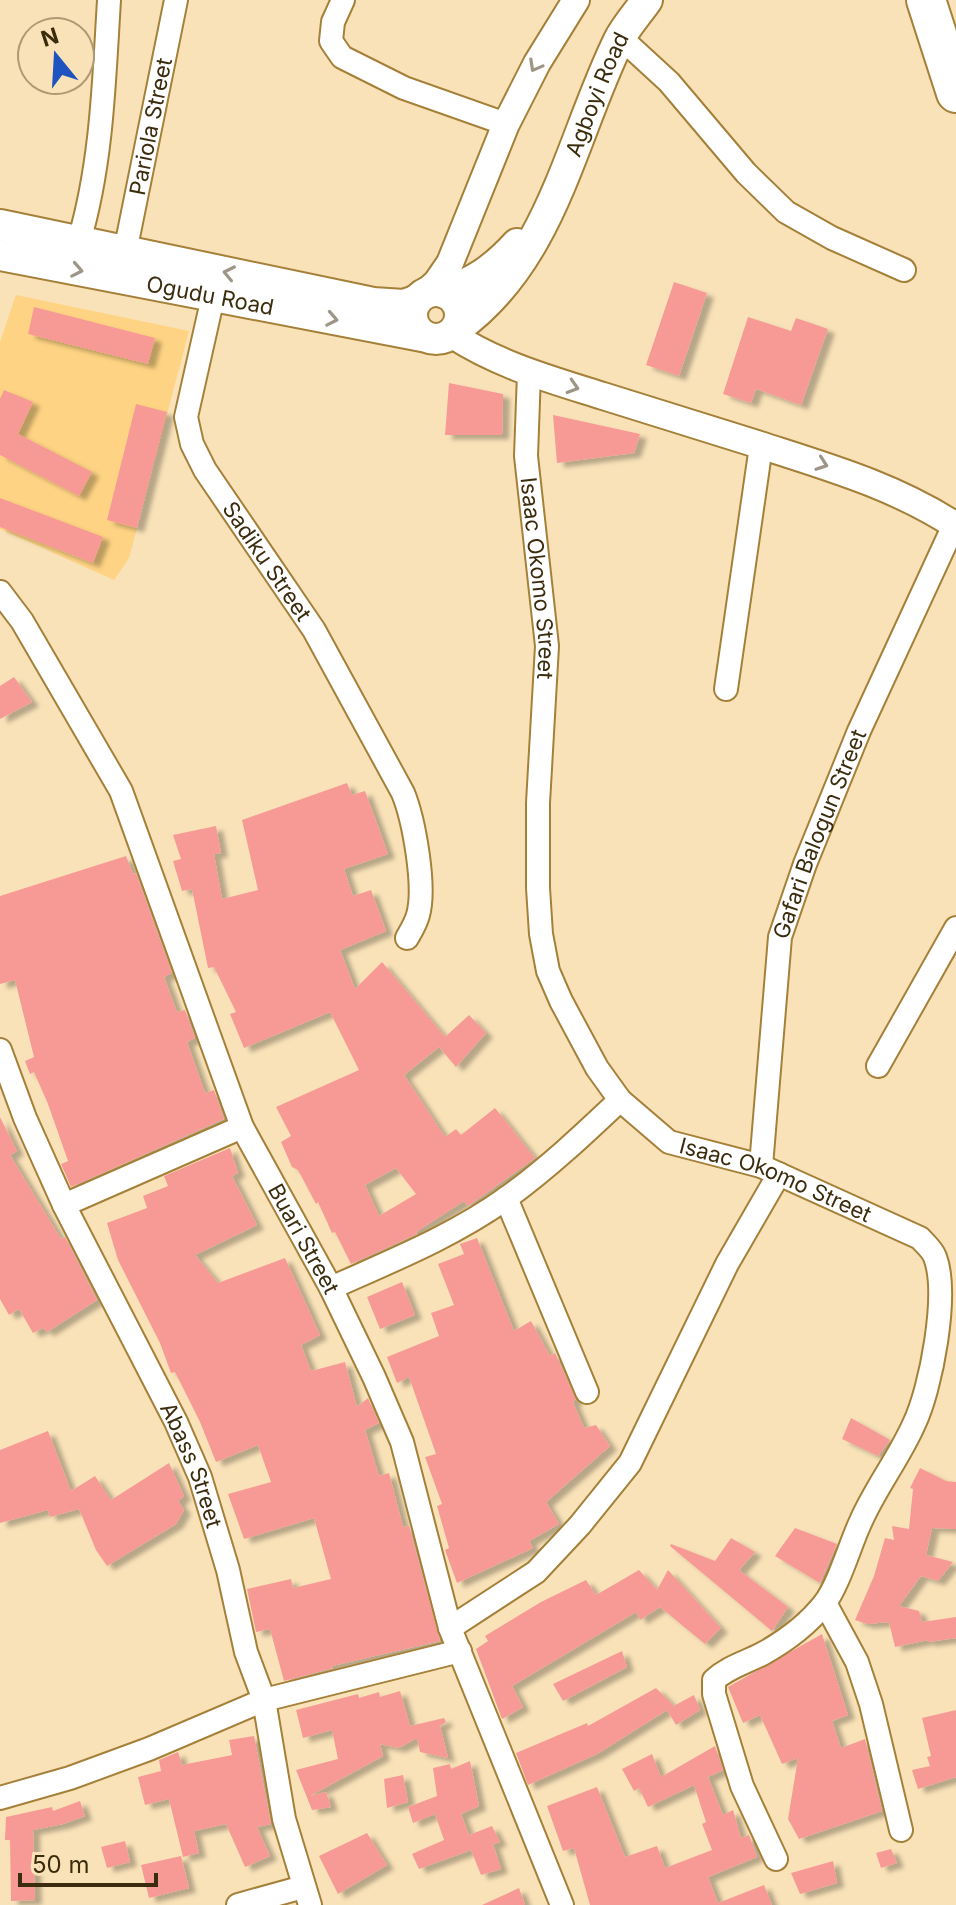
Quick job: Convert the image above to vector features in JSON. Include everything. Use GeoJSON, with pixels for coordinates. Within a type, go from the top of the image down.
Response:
{"type":"FeatureCollection","features":[{"type":"Feature","properties":{"kind":"highway"},"geometry":{"type":"LineString","coordinates":[[926,0],[956,93]]}},
{"type":"Feature","properties":{"kind":"main road","name":"Agboyi Road"},"geometry":{"type":"LineString","coordinates":[[555,195],[571,163],[620,37],[647,0]]}},
{"type":"Feature","properties":{"kind":"main road","name":"Ogudu Road"},"geometry":{"type":"LineString","coordinates":[[0,225],[394,305],[462,287],[491,270],[524,237],[555,195]]}},
{"type":"Feature","properties":{"kind":"main road"},"geometry":{"type":"LineString","coordinates":[[443,333],[460,310],[451,296],[428,295],[411,318],[413,326],[443,333],[490,301],[522,260],[555,195]]}},
{"type":"Feature","properties":{"kind":"main road","name":"Ogudu Road"},"geometry":{"type":"LineString","coordinates":[[0,255],[213,297],[443,333]]}},
{"type":"Feature","properties":{"kind":"street"},"geometry":{"type":"LineString","coordinates":[[79,241],[92,198],[109,0]]}},
{"type":"Feature","properties":{"kind":"street","name":"Pariola Street"},"geometry":{"type":"LineString","coordinates":[[125,252],[176,0]]}},
{"type":"Feature","properties":{"kind":"street"},"geometry":{"type":"LineString","coordinates":[[343,0],[333,22],[331,41],[342,57],[404,88],[506,124]]}},
{"type":"Feature","properties":{"kind":"street"},"geometry":{"type":"LineString","coordinates":[[428,295],[450,263],[506,124],[537,63],[576,0]]}},
{"type":"Feature","properties":{"kind":"street"},"geometry":{"type":"LineString","coordinates":[[620,37],[669,82],[746,173],[786,212],[832,238],[904,270]]}},
{"type":"Feature","properties":{"kind":"street","name":"Sadiku Street"},"geometry":{"type":"LineString","coordinates":[[213,297],[186,417],[192,444],[205,470],[314,630],[379,747],[411,813],[418,866],[419,914],[407,938]]}},
{"type":"Feature","properties":{"kind":"street"},"geometry":{"type":"LineString","coordinates":[[443,333],[529,373],[817,462],[921,504],[955,525]]}},
{"type":"Feature","properties":{"kind":"street","name":"Isaac Okomo Street"},"geometry":{"type":"LineString","coordinates":[[529,373],[526,456],[547,646],[538,803],[538,888],[541,934],[548,971],[561,1001],[597,1068],[620,1100],[669,1142],[770,1170],[920,1238],[934,1253],[939,1270],[935,1345],[915,1424],[861,1520],[825,1603],[791,1636],[722,1672],[714,1680],[714,1694],[742,1786],[776,1859]]}},
{"type":"Feature","properties":{"kind":"street"},"geometry":{"type":"LineString","coordinates":[[726,689],[761,446]]}},
{"type":"Feature","properties":{"kind":"street","name":"Gafari Balogun Street"},"geometry":{"type":"LineString","coordinates":[[770,1170],[780,937],[800,877],[859,731],[955,525]]}},
{"type":"Feature","properties":{"kind":"street","name":"Buari Street"},"geometry":{"type":"LineString","coordinates":[[0,592],[22,621],[121,791],[242,1127],[331,1288],[402,1442],[450,1628],[562,1905]]}},
{"type":"Feature","properties":{"kind":"street"},"geometry":{"type":"LineString","coordinates":[[878,1066],[956,928]]}},
{"type":"Feature","properties":{"kind":"street","name":"Abass Street"},"geometry":{"type":"LineString","coordinates":[[0,1050],[25,1118],[64,1205],[176,1422],[200,1477],[228,1570],[246,1652],[264,1700],[284,1819],[306,1896]]}},
{"type":"Feature","properties":{"kind":"street"},"geometry":{"type":"LineString","coordinates":[[331,1288],[435,1241],[506,1198],[569,1149],[620,1100]]}},
{"type":"Feature","properties":{"kind":"street"},"geometry":{"type":"LineString","coordinates":[[64,1205],[242,1127]]}},
{"type":"Feature","properties":{"kind":"street"},"geometry":{"type":"LineString","coordinates":[[450,1628],[536,1572],[580,1525],[630,1463],[770,1170]]}},
{"type":"Feature","properties":{"kind":"street"},"geometry":{"type":"LineString","coordinates":[[506,1198],[587,1392]]}},
{"type":"Feature","properties":{"kind":"street"},"geometry":{"type":"LineString","coordinates":[[825,1603],[857,1662],[871,1704],[901,1830]]}},
{"type":"Feature","properties":{"kind":"street"},"geometry":{"type":"LineString","coordinates":[[0,1798],[70,1778],[149,1749],[264,1700],[460,1651]]}},
{"type":"Feature","properties":{"kind":"street"},"geometry":{"type":"LineString","coordinates":[[238,1905],[306,1896]]}},
{"type":"Feature","properties":{"kind":"shaded area"},"geometry":{"type":"Polygon","coordinates":[[[16,295],[189,331],[129,558],[114,580],[0,529],[0,342],[16,295]]]}},
{"type":"Feature","properties":{"kind":"building"},"geometry":{"type":"Polygon","coordinates":[[[674,282],[707,293],[679,376],[646,365],[674,282]]]}},
{"type":"Feature","properties":{"kind":"building"},"geometry":{"type":"Polygon","coordinates":[[[34,307],[155,338],[148,364],[28,334],[34,307]]]}},
{"type":"Feature","properties":{"kind":"building"},"geometry":{"type":"Polygon","coordinates":[[[748,317],[791,331],[796,318],[828,329],[801,405],[756,389],[751,403],[723,394],[748,317]]]}},
{"type":"Feature","properties":{"kind":"building"},"geometry":{"type":"Polygon","coordinates":[[[449,383],[503,394],[502,435],[445,435],[449,383]]]}},
{"type":"Feature","properties":{"kind":"building"},"geometry":{"type":"Polygon","coordinates":[[[4,390],[33,402],[18,434],[92,472],[79,496],[0,455],[0,399],[4,390]]]}},
{"type":"Feature","properties":{"kind":"building"},"geometry":{"type":"Polygon","coordinates":[[[136,404],[167,412],[137,528],[107,520],[136,404]]]}},
{"type":"Feature","properties":{"kind":"building"},"geometry":{"type":"Polygon","coordinates":[[[553,415],[640,434],[634,453],[557,463],[553,415]]]}},
{"type":"Feature","properties":{"kind":"building"},"geometry":{"type":"Polygon","coordinates":[[[0,498],[103,537],[93,563],[0,527],[0,498]]]}},
{"type":"Feature","properties":{"kind":"building"},"geometry":{"type":"Polygon","coordinates":[[[14,677],[32,702],[0,719],[0,686],[14,677]]]}},
{"type":"Feature","properties":{"kind":"building"},"geometry":{"type":"Polygon","coordinates":[[[347,783],[352,795],[365,791],[388,854],[344,869],[353,896],[371,890],[386,931],[340,950],[355,989],[382,962],[445,1037],[469,1015],[486,1033],[456,1067],[439,1047],[404,1075],[445,1137],[456,1129],[461,1135],[495,1108],[535,1158],[468,1206],[464,1201],[417,1234],[351,1264],[318,1202],[316,1204],[298,1170],[292,1167],[281,1142],[291,1136],[276,1107],[359,1070],[330,1012],[244,1048],[230,1014],[236,1012],[214,967],[208,968],[192,889],[182,891],[173,861],[181,859],[173,835],[216,826],[221,853],[214,854],[222,899],[258,890],[242,820],[347,783]],[[396,1168],[365,1185],[379,1216],[416,1194],[396,1168]]]}},
{"type":"Feature","properties":{"kind":"building"},"geometry":{"type":"Polygon","coordinates":[[[126,856],[133,874],[136,873],[172,973],[164,977],[177,1012],[185,1010],[195,1038],[187,1042],[205,1093],[214,1090],[224,1119],[71,1187],[61,1164],[68,1161],[48,1104],[34,1072],[30,1074],[25,1061],[34,1057],[15,980],[0,984],[0,896],[126,856]]]}},
{"type":"Feature","properties":{"kind":"building"},"geometry":{"type":"Polygon","coordinates":[[[0,1117],[17,1151],[10,1155],[61,1239],[65,1237],[97,1300],[47,1332],[43,1328],[33,1333],[19,1309],[9,1315],[0,1299],[0,1117]]]}},
{"type":"Feature","properties":{"kind":"building"},"geometry":{"type":"Polygon","coordinates":[[[230,1148],[238,1173],[232,1176],[257,1225],[195,1255],[218,1283],[285,1258],[320,1335],[301,1345],[311,1371],[345,1362],[357,1407],[368,1398],[379,1423],[365,1430],[379,1476],[389,1473],[403,1527],[409,1526],[440,1641],[332,1666],[284,1681],[270,1629],[256,1632],[247,1589],[291,1579],[293,1588],[331,1579],[314,1518],[244,1539],[228,1494],[271,1482],[258,1445],[216,1462],[200,1422],[175,1372],[171,1373],[160,1343],[118,1260],[107,1223],[147,1208],[143,1196],[168,1186],[164,1176],[230,1148]]]}},
{"type":"Feature","properties":{"kind":"building"},"geometry":{"type":"Polygon","coordinates":[[[477,1238],[514,1331],[531,1321],[550,1356],[555,1353],[576,1399],[573,1402],[584,1428],[596,1425],[610,1446],[546,1502],[559,1524],[529,1541],[533,1548],[457,1583],[445,1550],[449,1548],[437,1506],[442,1504],[425,1457],[436,1454],[409,1377],[397,1383],[387,1357],[439,1336],[431,1313],[454,1305],[438,1264],[464,1254],[460,1244],[477,1238]]]}},
{"type":"Feature","properties":{"kind":"building"},"geometry":{"type":"Polygon","coordinates":[[[402,1282],[415,1315],[380,1329],[367,1297],[402,1282]]]}},
{"type":"Feature","properties":{"kind":"building"},"geometry":{"type":"Polygon","coordinates":[[[851,1418],[890,1440],[878,1456],[842,1439],[851,1418]]]}},
{"type":"Feature","properties":{"kind":"building"},"geometry":{"type":"Polygon","coordinates":[[[48,1431],[71,1491],[95,1476],[111,1500],[169,1463],[184,1496],[178,1501],[184,1510],[176,1524],[107,1566],[96,1550],[79,1509],[50,1517],[48,1510],[0,1523],[0,1450],[48,1431]]]}},
{"type":"Feature","properties":{"kind":"building"},"geometry":{"type":"Polygon","coordinates":[[[920,1468],[946,1481],[956,1482],[956,1529],[932,1528],[926,1555],[953,1562],[938,1581],[921,1576],[899,1606],[919,1611],[922,1622],[956,1617],[956,1638],[895,1647],[889,1622],[867,1624],[855,1620],[874,1576],[885,1538],[894,1540],[892,1526],[909,1529],[913,1489],[910,1488],[920,1468]]]}},
{"type":"Feature","properties":{"kind":"building"},"geometry":{"type":"Polygon","coordinates":[[[795,1528],[837,1544],[820,1583],[775,1556],[795,1528]]]}},
{"type":"Feature","properties":{"kind":"building"},"geometry":{"type":"Polygon","coordinates":[[[731,1538],[755,1552],[739,1570],[788,1607],[772,1631],[670,1546],[715,1561],[731,1538]]]}},
{"type":"Feature","properties":{"kind":"building"},"geometry":{"type":"Polygon","coordinates":[[[639,1570],[657,1590],[668,1570],[721,1628],[705,1644],[660,1607],[640,1620],[636,1612],[512,1686],[523,1707],[502,1719],[476,1649],[488,1641],[485,1636],[541,1602],[586,1580],[596,1595],[639,1570]]]}},
{"type":"Feature","properties":{"kind":"building"},"geometry":{"type":"Polygon","coordinates":[[[822,1634],[848,1715],[832,1721],[841,1748],[865,1739],[882,1811],[799,1839],[788,1819],[798,1758],[782,1764],[760,1715],[743,1723],[728,1687],[822,1634]]]}},
{"type":"Feature","properties":{"kind":"building"},"geometry":{"type":"Polygon","coordinates":[[[622,1651],[627,1667],[563,1701],[553,1684],[622,1651]]]}},
{"type":"Feature","properties":{"kind":"building"},"geometry":{"type":"Polygon","coordinates":[[[656,1688],[674,1706],[694,1695],[700,1710],[676,1725],[667,1710],[597,1754],[528,1785],[516,1753],[587,1723],[588,1726],[656,1688]]]}},
{"type":"Feature","properties":{"kind":"building"},"geometry":{"type":"Polygon","coordinates":[[[400,1691],[410,1726],[444,1718],[446,1722],[440,1726],[448,1758],[420,1752],[417,1738],[399,1748],[380,1744],[383,1756],[310,1796],[326,1792],[331,1807],[312,1810],[296,1770],[338,1759],[332,1730],[303,1738],[296,1710],[358,1694],[359,1698],[379,1692],[380,1697],[400,1691]]]}},
{"type":"Feature","properties":{"kind":"building"},"geometry":{"type":"Polygon","coordinates":[[[956,1710],[956,1777],[918,1789],[912,1770],[930,1766],[927,1757],[931,1756],[922,1718],[956,1710]]]}},
{"type":"Feature","properties":{"kind":"building"},"geometry":{"type":"Polygon","coordinates":[[[254,1736],[271,1824],[257,1827],[270,1856],[245,1867],[226,1824],[194,1831],[199,1853],[183,1857],[169,1799],[145,1805],[138,1777],[161,1771],[159,1760],[178,1752],[182,1765],[232,1755],[229,1740],[254,1736]]]}},
{"type":"Feature","properties":{"kind":"building"},"geometry":{"type":"Polygon","coordinates":[[[715,1746],[723,1770],[708,1777],[723,1815],[733,1810],[741,1838],[749,1835],[757,1857],[708,1877],[718,1903],[764,1885],[772,1905],[590,1905],[574,1848],[563,1851],[547,1806],[597,1787],[625,1857],[657,1846],[665,1868],[712,1850],[702,1824],[706,1822],[694,1785],[648,1807],[639,1788],[634,1791],[622,1769],[652,1754],[661,1777],[715,1746]]]}},
{"type":"Feature","properties":{"kind":"building"},"geometry":{"type":"Polygon","coordinates":[[[470,1761],[479,1806],[461,1814],[469,1835],[492,1826],[500,1842],[493,1844],[501,1869],[481,1875],[471,1850],[419,1869],[412,1854],[444,1840],[435,1814],[413,1823],[408,1807],[437,1796],[433,1768],[450,1764],[451,1769],[470,1761]]]}},
{"type":"Feature","properties":{"kind":"building"},"geometry":{"type":"Polygon","coordinates":[[[403,1775],[408,1802],[387,1808],[384,1779],[403,1775]]]}},
{"type":"Feature","properties":{"kind":"building"},"geometry":{"type":"Polygon","coordinates":[[[80,1801],[85,1816],[33,1830],[35,1900],[11,1901],[10,1840],[5,1840],[6,1817],[52,1807],[53,1811],[80,1801]]]}},
{"type":"Feature","properties":{"kind":"building"},"geometry":{"type":"Polygon","coordinates":[[[367,1833],[387,1865],[338,1894],[319,1856],[367,1833]]]}},
{"type":"Feature","properties":{"kind":"building"},"geometry":{"type":"Polygon","coordinates":[[[125,1841],[130,1862],[107,1868],[101,1847],[125,1841]]]}},
{"type":"Feature","properties":{"kind":"building"},"geometry":{"type":"Polygon","coordinates":[[[891,1849],[897,1863],[881,1868],[876,1853],[891,1849]]]}},
{"type":"Feature","properties":{"kind":"building"},"geometry":{"type":"Polygon","coordinates":[[[181,1856],[189,1888],[149,1898],[141,1865],[181,1856]]]}},
{"type":"Feature","properties":{"kind":"building"},"geometry":{"type":"Polygon","coordinates":[[[833,1861],[837,1883],[800,1894],[791,1873],[833,1861]]]}},
{"type":"Feature","properties":{"kind":"building"},"geometry":{"type":"Polygon","coordinates":[[[519,1888],[525,1905],[482,1905],[519,1888]]]}}]}
